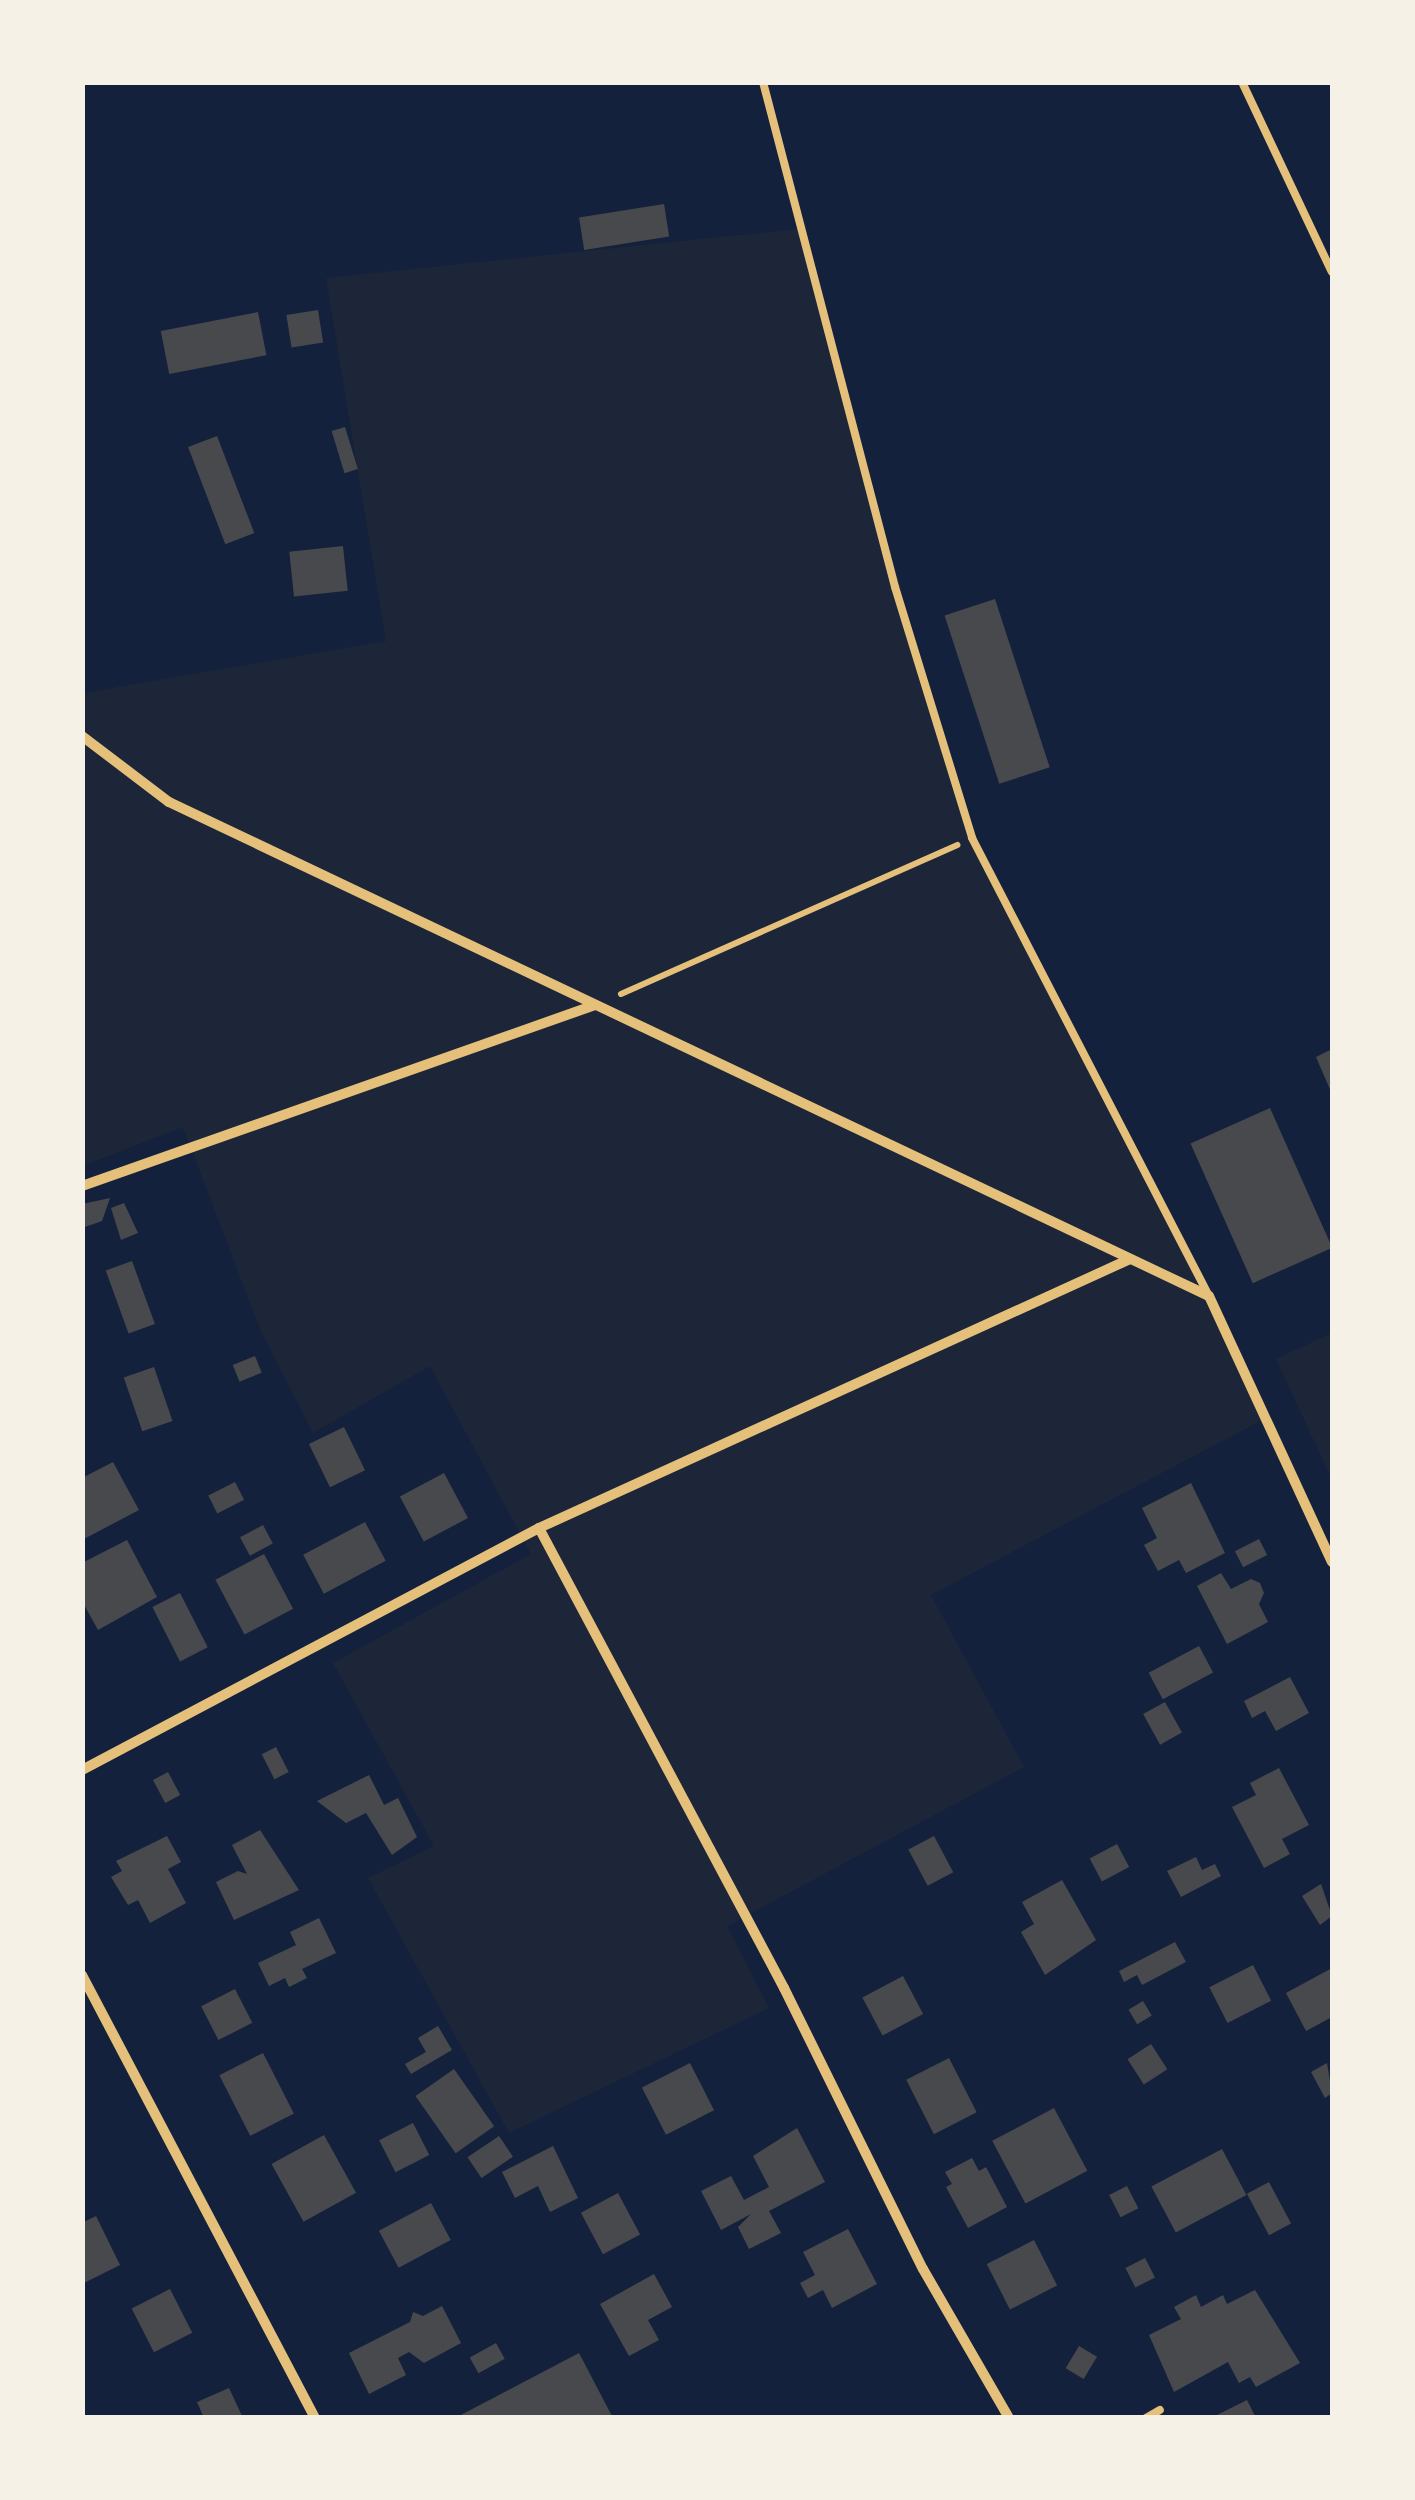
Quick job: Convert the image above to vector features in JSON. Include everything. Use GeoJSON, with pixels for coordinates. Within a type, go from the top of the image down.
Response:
{"type":"FeatureCollection","features":[{"type":"Feature","properties":{"kind":"street"},"geometry":{"type":"LineString","coordinates":[[82,736],[169,802],[1209,1296],[1332,1562]]}},
{"type":"Feature","properties":{"kind":"street"},"geometry":{"type":"LineString","coordinates":[[82,1186],[594,1005]]}},
{"type":"Feature","properties":{"kind":"street"},"geometry":{"type":"LineString","coordinates":[[82,1770],[539,1528],[1130,1259]]}},
{"type":"Feature","properties":{"kind":"street"},"geometry":{"type":"LineString","coordinates":[[539,1528],[784,1988],[923,2269],[1009,2418]]}},
{"type":"Feature","properties":{"kind":"street"},"geometry":{"type":"LineString","coordinates":[[82,1975],[315,2418]]}},
{"type":"Feature","properties":{"kind":"lane"},"geometry":{"type":"LineString","coordinates":[[764,82],[892,575],[972,838],[1209,1296]]}},
{"type":"Feature","properties":{"kind":"lane"},"geometry":{"type":"LineString","coordinates":[[1242,82],[1332,272]]}},
{"type":"Feature","properties":{"kind":"lane"},"geometry":{"type":"LineString","coordinates":[[1146,2418],[1160,2410]]}},
{"type":"Feature","properties":{"kind":"path"},"geometry":{"type":"LineString","coordinates":[[594,1005],[972,838]]}},
{"type":"Feature","properties":{"kind":"shaded area"},"geometry":{"type":"Polygon","coordinates":[[[798,229],[972,838],[1266,1418],[931,1595],[1024,1767],[727,1926],[769,2008],[509,2133],[368,1878],[434,1846],[333,1663],[531,1554],[430,1366],[313,1433],[260,1329],[183,1127],[83,1166],[83,693],[386,641],[326,278],[798,229]]]}},
{"type":"Feature","properties":{"kind":"shaded area"},"geometry":{"type":"Polygon","coordinates":[[[1332,1333],[1332,1480],[1276,1359],[1332,1333]]]}},
{"type":"Feature","properties":{"kind":"building"},"geometry":{"type":"Polygon","coordinates":[[[664,204],[669,237],[584,250],[579,217],[664,204]]]}},
{"type":"Feature","properties":{"kind":"building"},"geometry":{"type":"Polygon","coordinates":[[[318,310],[323,343],[292,348],[286,315],[318,310]]]}},
{"type":"Feature","properties":{"kind":"building"},"geometry":{"type":"Polygon","coordinates":[[[258,312],[266,355],[169,374],[161,331],[258,312]]]}},
{"type":"Feature","properties":{"kind":"building"},"geometry":{"type":"Polygon","coordinates":[[[345,427],[358,469],[344,473],[332,431],[345,427]]]}},
{"type":"Feature","properties":{"kind":"building"},"geometry":{"type":"Polygon","coordinates":[[[217,436],[254,533],[225,544],[188,447],[217,436]]]}},
{"type":"Feature","properties":{"kind":"building"},"geometry":{"type":"Polygon","coordinates":[[[343,546],[348,591],[294,596],[289,552],[343,546]]]}},
{"type":"Feature","properties":{"kind":"building"},"geometry":{"type":"Polygon","coordinates":[[[995,599],[1050,767],[999,784],[945,615],[995,599]]]}},
{"type":"Feature","properties":{"kind":"building"},"geometry":{"type":"Polygon","coordinates":[[[1332,1049],[1332,1094],[1316,1057],[1332,1049]]]}},
{"type":"Feature","properties":{"kind":"building"},"geometry":{"type":"Polygon","coordinates":[[[1270,1108],[1332,1248],[1253,1283],[1191,1143],[1270,1108]]]}},
{"type":"Feature","properties":{"kind":"building"},"geometry":{"type":"Polygon","coordinates":[[[110,1198],[102,1221],[82,1228],[82,1204],[110,1198]]]}},
{"type":"Feature","properties":{"kind":"building"},"geometry":{"type":"Polygon","coordinates":[[[124,1203],[138,1233],[121,1240],[111,1208],[124,1203]]]}},
{"type":"Feature","properties":{"kind":"building"},"geometry":{"type":"Polygon","coordinates":[[[132,1261],[155,1324],[129,1334],[106,1271],[132,1261]]]}},
{"type":"Feature","properties":{"kind":"building"},"geometry":{"type":"Polygon","coordinates":[[[255,1356],[262,1373],[239,1382],[233,1365],[255,1356]]]}},
{"type":"Feature","properties":{"kind":"building"},"geometry":{"type":"Polygon","coordinates":[[[154,1367],[173,1421],[142,1431],[124,1377],[154,1367]]]}},
{"type":"Feature","properties":{"kind":"building"},"geometry":{"type":"Polygon","coordinates":[[[344,1427],[365,1470],[330,1487],[309,1444],[344,1427]]]}},
{"type":"Feature","properties":{"kind":"building"},"geometry":{"type":"Polygon","coordinates":[[[113,1462],[139,1510],[82,1540],[82,1478],[113,1462]]]}},
{"type":"Feature","properties":{"kind":"building"},"geometry":{"type":"Polygon","coordinates":[[[444,1473],[468,1518],[424,1542],[400,1496],[444,1473]]]}},
{"type":"Feature","properties":{"kind":"building"},"geometry":{"type":"Polygon","coordinates":[[[235,1482],[244,1500],[217,1513],[208,1496],[235,1482]]]}},
{"type":"Feature","properties":{"kind":"building"},"geometry":{"type":"Polygon","coordinates":[[[1191,1483],[1225,1553],[1186,1573],[1179,1560],[1158,1571],[1144,1545],[1157,1538],[1142,1508],[1191,1483]]]}},
{"type":"Feature","properties":{"kind":"building"},"geometry":{"type":"Polygon","coordinates":[[[365,1522],[386,1561],[324,1594],[303,1555],[365,1522]]]}},
{"type":"Feature","properties":{"kind":"building"},"geometry":{"type":"Polygon","coordinates":[[[263,1525],[273,1544],[250,1556],[240,1537],[263,1525]]]}},
{"type":"Feature","properties":{"kind":"building"},"geometry":{"type":"Polygon","coordinates":[[[1259,1539],[1267,1555],[1243,1567],[1235,1551],[1259,1539]]]}},
{"type":"Feature","properties":{"kind":"building"},"geometry":{"type":"Polygon","coordinates":[[[127,1540],[157,1597],[98,1630],[82,1601],[82,1563],[127,1540]]]}},
{"type":"Feature","properties":{"kind":"building"},"geometry":{"type":"Polygon","coordinates":[[[264,1554],[293,1609],[245,1635],[215,1580],[264,1554]]]}},
{"type":"Feature","properties":{"kind":"building"},"geometry":{"type":"Polygon","coordinates":[[[1221,1573],[1231,1589],[1251,1579],[1260,1583],[1264,1593],[1259,1604],[1268,1622],[1227,1644],[1197,1586],[1221,1573]]]}},
{"type":"Feature","properties":{"kind":"building"},"geometry":{"type":"Polygon","coordinates":[[[180,1593],[208,1647],[180,1661],[152,1607],[180,1593]]]}},
{"type":"Feature","properties":{"kind":"building"},"geometry":{"type":"Polygon","coordinates":[[[1199,1646],[1213,1672],[1163,1699],[1149,1673],[1199,1646]]]}},
{"type":"Feature","properties":{"kind":"building"},"geometry":{"type":"Polygon","coordinates":[[[1290,1677],[1309,1713],[1276,1731],[1265,1711],[1252,1718],[1244,1701],[1290,1677]]]}},
{"type":"Feature","properties":{"kind":"building"},"geometry":{"type":"Polygon","coordinates":[[[1165,1702],[1182,1733],[1160,1745],[1143,1714],[1165,1702]]]}},
{"type":"Feature","properties":{"kind":"building"},"geometry":{"type":"Polygon","coordinates":[[[276,1747],[289,1772],[274,1779],[262,1754],[276,1747]]]}},
{"type":"Feature","properties":{"kind":"building"},"geometry":{"type":"Polygon","coordinates":[[[1279,1768],[1309,1825],[1282,1839],[1290,1854],[1264,1868],[1232,1807],[1256,1795],[1250,1783],[1279,1768]]]}},
{"type":"Feature","properties":{"kind":"building"},"geometry":{"type":"Polygon","coordinates":[[[168,1772],[180,1795],[165,1803],[153,1780],[168,1772]]]}},
{"type":"Feature","properties":{"kind":"building"},"geometry":{"type":"Polygon","coordinates":[[[369,1775],[384,1805],[398,1798],[417,1837],[392,1855],[366,1813],[346,1823],[317,1801],[369,1775]]]}},
{"type":"Feature","properties":{"kind":"building"},"geometry":{"type":"Polygon","coordinates":[[[260,1830],[299,1890],[234,1920],[216,1882],[238,1871],[247,1874],[232,1845],[260,1830]]]}},
{"type":"Feature","properties":{"kind":"building"},"geometry":{"type":"Polygon","coordinates":[[[167,1836],[181,1862],[168,1869],[186,1903],[150,1923],[138,1900],[128,1905],[111,1877],[122,1871],[116,1861],[167,1836]]]}},
{"type":"Feature","properties":{"kind":"building"},"geometry":{"type":"Polygon","coordinates":[[[934,1836],[953,1872],[928,1886],[908,1850],[934,1836]]]}},
{"type":"Feature","properties":{"kind":"building"},"geometry":{"type":"Polygon","coordinates":[[[1117,1844],[1129,1867],[1102,1882],[1090,1859],[1117,1844]]]}},
{"type":"Feature","properties":{"kind":"building"},"geometry":{"type":"Polygon","coordinates":[[[1196,1857],[1202,1870],[1215,1864],[1221,1876],[1181,1897],[1167,1871],[1196,1857]]]}},
{"type":"Feature","properties":{"kind":"building"},"geometry":{"type":"Polygon","coordinates":[[[1062,1880],[1096,1940],[1045,1975],[1021,1932],[1034,1924],[1022,1902],[1062,1880]]]}},
{"type":"Feature","properties":{"kind":"building"},"geometry":{"type":"Polygon","coordinates":[[[1321,1884],[1332,1916],[1320,1925],[1302,1896],[1321,1884]]]}},
{"type":"Feature","properties":{"kind":"building"},"geometry":{"type":"Polygon","coordinates":[[[319,1918],[336,1953],[302,1969],[307,1978],[289,1987],[285,1978],[269,1986],[258,1963],[296,1945],[290,1932],[319,1918]]]}},
{"type":"Feature","properties":{"kind":"building"},"geometry":{"type":"Polygon","coordinates":[[[1175,1942],[1186,1962],[1142,1985],[1137,1975],[1124,1982],[1119,1971],[1175,1942]]]}},
{"type":"Feature","properties":{"kind":"building"},"geometry":{"type":"Polygon","coordinates":[[[1253,1965],[1271,2001],[1228,2023],[1209,1987],[1253,1965]]]}},
{"type":"Feature","properties":{"kind":"building"},"geometry":{"type":"Polygon","coordinates":[[[1332,1968],[1332,2017],[1306,2031],[1286,1993],[1332,1968]]]}},
{"type":"Feature","properties":{"kind":"building"},"geometry":{"type":"Polygon","coordinates":[[[903,1976],[923,2014],[883,2036],[862,1998],[903,1976]]]}},
{"type":"Feature","properties":{"kind":"building"},"geometry":{"type":"Polygon","coordinates":[[[235,1989],[252,2023],[218,2040],[201,2006],[235,1989]]]}},
{"type":"Feature","properties":{"kind":"building"},"geometry":{"type":"Polygon","coordinates":[[[1143,2001],[1152,2016],[1137,2024],[1128,2010],[1143,2001]]]}},
{"type":"Feature","properties":{"kind":"building"},"geometry":{"type":"Polygon","coordinates":[[[438,2026],[452,2050],[411,2074],[405,2064],[426,2052],[418,2038],[438,2026]]]}},
{"type":"Feature","properties":{"kind":"building"},"geometry":{"type":"Polygon","coordinates":[[[1151,2044],[1167,2069],[1144,2084],[1128,2059],[1151,2044]]]}},
{"type":"Feature","properties":{"kind":"building"},"geometry":{"type":"Polygon","coordinates":[[[263,2053],[294,2114],[250,2136],[219,2075],[263,2053]]]}},
{"type":"Feature","properties":{"kind":"building"},"geometry":{"type":"Polygon","coordinates":[[[949,2058],[977,2112],[934,2134],[906,2080],[949,2058]]]}},
{"type":"Feature","properties":{"kind":"building"},"geometry":{"type":"Polygon","coordinates":[[[690,2063],[714,2110],[666,2135],[642,2088],[690,2063]]]}},
{"type":"Feature","properties":{"kind":"building"},"geometry":{"type":"Polygon","coordinates":[[[1327,2063],[1332,2093],[1325,2098],[1311,2072],[1327,2063]]]}},
{"type":"Feature","properties":{"kind":"building"},"geometry":{"type":"Polygon","coordinates":[[[454,2069],[494,2126],[456,2153],[415,2096],[454,2069]]]}},
{"type":"Feature","properties":{"kind":"building"},"geometry":{"type":"Polygon","coordinates":[[[1054,2108],[1087,2171],[1026,2204],[992,2141],[1054,2108]]]}},
{"type":"Feature","properties":{"kind":"building"},"geometry":{"type":"Polygon","coordinates":[[[413,2123],[429,2155],[395,2172],[379,2140],[413,2123]]]}},
{"type":"Feature","properties":{"kind":"building"},"geometry":{"type":"Polygon","coordinates":[[[797,2128],[825,2182],[769,2211],[781,2233],[749,2249],[738,2227],[751,2214],[721,2230],[701,2191],[731,2176],[744,2200],[769,2187],[753,2156],[797,2128]]]}},
{"type":"Feature","properties":{"kind":"building"},"geometry":{"type":"Polygon","coordinates":[[[324,2135],[356,2193],[304,2222],[272,2164],[324,2135]]]}},
{"type":"Feature","properties":{"kind":"building"},"geometry":{"type":"Polygon","coordinates":[[[499,2136],[513,2157],[481,2178],[467,2157],[499,2136]]]}},
{"type":"Feature","properties":{"kind":"building"},"geometry":{"type":"Polygon","coordinates":[[[553,2146],[578,2198],[550,2212],[538,2186],[515,2198],[502,2172],[553,2146]]]}},
{"type":"Feature","properties":{"kind":"building"},"geometry":{"type":"Polygon","coordinates":[[[1222,2149],[1246,2195],[1176,2232],[1151,2187],[1222,2149]]]}},
{"type":"Feature","properties":{"kind":"building"},"geometry":{"type":"Polygon","coordinates":[[[972,2158],[979,2171],[986,2167],[1007,2207],[968,2228],[946,2187],[952,2184],[945,2172],[972,2158]]]}},
{"type":"Feature","properties":{"kind":"building"},"geometry":{"type":"Polygon","coordinates":[[[1269,2182],[1291,2223],[1269,2235],[1247,2194],[1269,2182]]]}},
{"type":"Feature","properties":{"kind":"building"},"geometry":{"type":"Polygon","coordinates":[[[1127,2186],[1138,2208],[1121,2217],[1109,2195],[1127,2186]]]}},
{"type":"Feature","properties":{"kind":"building"},"geometry":{"type":"Polygon","coordinates":[[[618,2193],[640,2234],[603,2254],[581,2213],[618,2193]]]}},
{"type":"Feature","properties":{"kind":"building"},"geometry":{"type":"Polygon","coordinates":[[[431,2203],[451,2240],[399,2268],[379,2231],[431,2203]]]}},
{"type":"Feature","properties":{"kind":"building"},"geometry":{"type":"Polygon","coordinates":[[[96,2216],[120,2265],[82,2284],[82,2223],[96,2216]]]}},
{"type":"Feature","properties":{"kind":"building"},"geometry":{"type":"Polygon","coordinates":[[[848,2229],[877,2284],[832,2308],[823,2290],[808,2298],[800,2283],[815,2275],[803,2252],[848,2229]]]}},
{"type":"Feature","properties":{"kind":"building"},"geometry":{"type":"Polygon","coordinates":[[[1034,2240],[1057,2285],[1010,2310],[987,2264],[1034,2240]]]}},
{"type":"Feature","properties":{"kind":"building"},"geometry":{"type":"Polygon","coordinates":[[[1145,2258],[1155,2278],[1135,2288],[1125,2268],[1145,2258]]]}},
{"type":"Feature","properties":{"kind":"building"},"geometry":{"type":"Polygon","coordinates":[[[654,2274],[672,2307],[648,2320],[659,2340],[629,2356],[600,2304],[654,2274]]]}},
{"type":"Feature","properties":{"kind":"building"},"geometry":{"type":"Polygon","coordinates":[[[170,2289],[192,2333],[154,2352],[132,2309],[170,2289]]]}},
{"type":"Feature","properties":{"kind":"building"},"geometry":{"type":"Polygon","coordinates":[[[1255,2290],[1300,2363],[1256,2387],[1250,2377],[1239,2383],[1228,2362],[1174,2392],[1149,2335],[1181,2319],[1174,2307],[1196,2295],[1201,2307],[1223,2295],[1227,2304],[1255,2290]]]}},
{"type":"Feature","properties":{"kind":"building"},"geometry":{"type":"Polygon","coordinates":[[[442,2306],[461,2343],[424,2363],[409,2352],[398,2358],[406,2375],[369,2394],[349,2353],[410,2322],[413,2312],[423,2316],[442,2306]]]}},
{"type":"Feature","properties":{"kind":"building"},"geometry":{"type":"Polygon","coordinates":[[[496,2343],[505,2359],[478,2373],[470,2358],[496,2343]]]}},
{"type":"Feature","properties":{"kind":"building"},"geometry":{"type":"Polygon","coordinates":[[[1079,2346],[1097,2357],[1084,2379],[1066,2368],[1079,2346]]]}},
{"type":"Feature","properties":{"kind":"building"},"geometry":{"type":"Polygon","coordinates":[[[579,2353],[613,2418],[455,2418],[579,2353]]]}},
{"type":"Feature","properties":{"kind":"building"},"geometry":{"type":"Polygon","coordinates":[[[229,2388],[243,2418],[204,2418],[197,2402],[229,2388]]]}},
{"type":"Feature","properties":{"kind":"building"},"geometry":{"type":"Polygon","coordinates":[[[1247,2400],[1256,2418],[1211,2418],[1247,2400]]]}}]}
